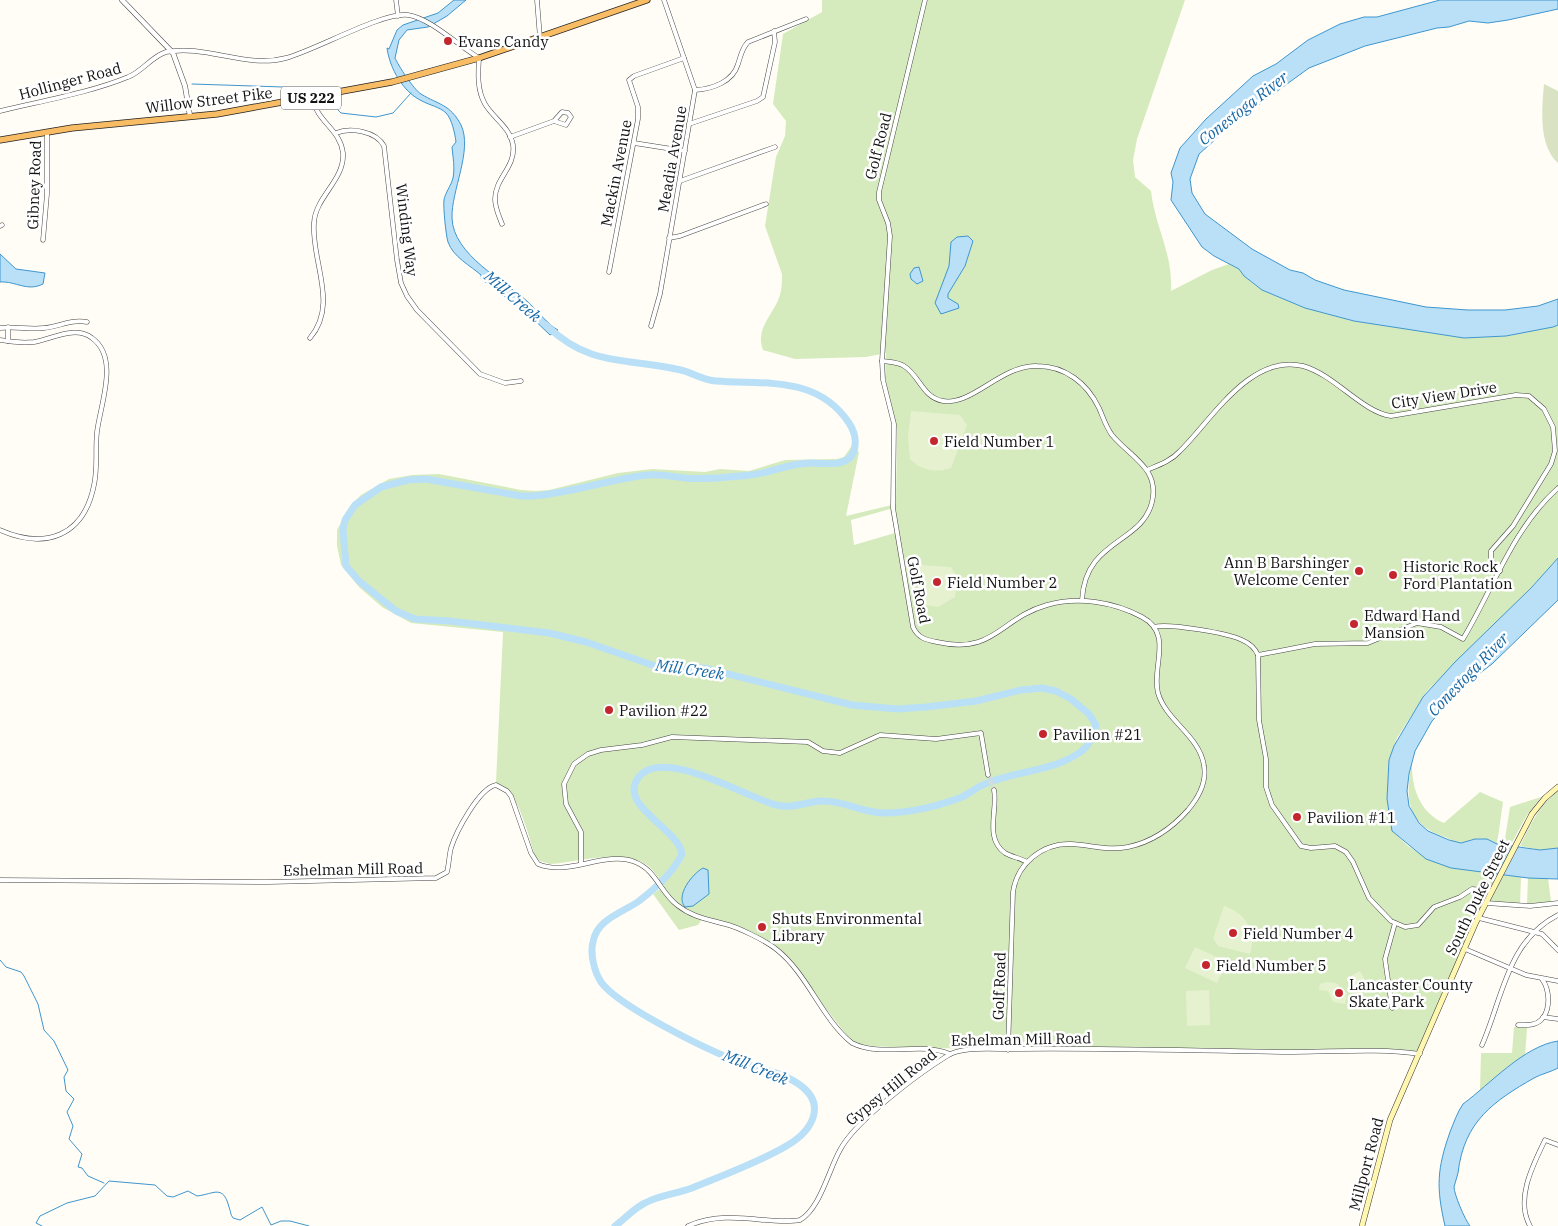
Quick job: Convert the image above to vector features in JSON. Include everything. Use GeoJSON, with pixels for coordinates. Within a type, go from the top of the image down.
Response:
{"type":"FeatureCollection","features":[{"type":"Feature","properties":{"kind":"highway","name":"Willow Street Pike"},"geometry":{"type":"LineString","coordinates":[[0,140],[47,132],[190,116],[312,98],[392,82],[479,58],[647,0]]}},
{"type":"Feature","properties":{"kind":"main road","name":"South Duke Street"},"geometry":{"type":"LineString","coordinates":[[1420,1054],[1479,918],[1519,838],[1538,805],[1558,787]]}},
{"type":"Feature","properties":{"kind":"main road","name":"Millport Road"},"geometry":{"type":"LineString","coordinates":[[1362,1226],[1384,1137],[1420,1054]]}},
{"type":"Feature","properties":{"kind":"street"},"geometry":{"type":"LineString","coordinates":[[122,0],[172,53],[183,78],[190,116]]}},
{"type":"Feature","properties":{"kind":"street"},"geometry":{"type":"LineString","coordinates":[[396,0],[398,16]]}},
{"type":"Feature","properties":{"kind":"street"},"geometry":{"type":"LineString","coordinates":[[537,0],[540,38]]}},
{"type":"Feature","properties":{"kind":"street","name":"Meadia Avenue"},"geometry":{"type":"LineString","coordinates":[[651,326],[660,294],[695,90],[664,0]]}},
{"type":"Feature","properties":{"kind":"street","name":"Golf Road"},"geometry":{"type":"LineString","coordinates":[[925,0],[878,192],[890,236],[882,361],[883,380],[894,424],[893,508],[910,614],[916,634],[933,641],[968,645],[995,636],[1018,618],[1038,608],[1059,602],[1082,600],[1131,612],[1143,617],[1154,627],[1161,644],[1157,690],[1165,708],[1192,740],[1201,755],[1205,774],[1199,795],[1170,827],[1143,843],[1108,849],[1059,845],[1046,849],[1027,862],[1016,880],[1013,892],[1008,1050]]}},
{"type":"Feature","properties":{"kind":"street","name":"Hollinger Road"},"geometry":{"type":"LineString","coordinates":[[0,111],[122,79],[140,71],[160,55],[200,52],[256,61],[279,59],[398,16],[416,18],[479,58]]}},
{"type":"Feature","properties":{"kind":"street"},"geometry":{"type":"LineString","coordinates":[[695,90],[717,85],[727,80],[737,67],[745,44],[806,19]]}},
{"type":"Feature","properties":{"kind":"street"},"geometry":{"type":"LineString","coordinates":[[690,124],[757,101],[763,97],[775,42],[774,31]]}},
{"type":"Feature","properties":{"kind":"street"},"geometry":{"type":"LineString","coordinates":[[479,58],[479,83],[482,96],[488,109],[510,137],[513,152],[511,164],[497,186],[495,198],[502,224]]}},
{"type":"Feature","properties":{"kind":"street","name":"Mackin Avenue"},"geometry":{"type":"LineString","coordinates":[[609,272],[634,143],[638,111],[630,79],[684,58]]}},
{"type":"Feature","properties":{"kind":"street"},"geometry":{"type":"LineString","coordinates":[[310,338],[316,328],[324,295],[313,224],[316,212],[342,164],[342,146],[336,133],[317,114],[312,98]]}},
{"type":"Feature","properties":{"kind":"street"},"geometry":{"type":"LineString","coordinates":[[510,137],[554,121]]}},
{"type":"Feature","properties":{"kind":"street","name":"Winding Way"},"geometry":{"type":"LineString","coordinates":[[336,133],[345,129],[356,130],[377,138],[384,146],[399,274],[410,302],[480,374],[505,383],[521,381]]}},
{"type":"Feature","properties":{"kind":"street","name":"Gibney Road"},"geometry":{"type":"LineString","coordinates":[[43,240],[47,194],[47,132]]}},
{"type":"Feature","properties":{"kind":"street"},"geometry":{"type":"LineString","coordinates":[[634,143],[685,150]]}},
{"type":"Feature","properties":{"kind":"street"},"geometry":{"type":"LineString","coordinates":[[680,181],[775,147]]}},
{"type":"Feature","properties":{"kind":"street"},"geometry":{"type":"LineString","coordinates":[[669,238],[680,236],[766,204]]}},
{"type":"Feature","properties":{"kind":"street"},"geometry":{"type":"LineString","coordinates":[[0,328],[38,329],[68,321],[87,322]]}},
{"type":"Feature","properties":{"kind":"street"},"geometry":{"type":"LineString","coordinates":[[8,327],[8,341]]}},
{"type":"Feature","properties":{"kind":"street"},"geometry":{"type":"LineString","coordinates":[[0,340],[34,342],[73,333],[86,334],[97,342],[103,354],[106,380],[97,431],[94,484],[89,504],[80,521],[64,533],[43,538],[18,536],[0,530]]}},
{"type":"Feature","properties":{"kind":"street"},"geometry":{"type":"LineString","coordinates":[[882,361],[904,366],[926,392],[944,401],[964,398],[1004,374],[1019,368],[1036,366],[1061,370],[1077,379],[1087,388],[1095,399],[1109,430],[1148,470],[1153,490],[1149,511],[1136,527],[1098,557],[1086,578],[1082,600]]}},
{"type":"Feature","properties":{"kind":"street","name":"City View Drive"},"geometry":{"type":"LineString","coordinates":[[1148,470],[1178,454],[1223,402],[1245,383],[1266,370],[1286,365],[1301,366],[1318,372],[1374,410],[1386,415],[1405,415],[1516,395],[1526,395],[1539,403],[1549,416],[1553,427],[1555,451],[1551,464],[1513,526],[1491,551],[1491,560],[1500,571]]}},
{"type":"Feature","properties":{"kind":"street"},"geometry":{"type":"LineString","coordinates":[[1258,655],[1315,644],[1368,642],[1417,623],[1441,627],[1463,640],[1531,517],[1558,488]]}},
{"type":"Feature","properties":{"kind":"street"},"geometry":{"type":"LineString","coordinates":[[1154,627],[1166,626],[1236,637],[1251,645],[1258,655],[1259,720],[1266,759],[1266,786],[1272,806],[1301,846],[1311,848],[1330,846],[1346,852],[1352,858],[1369,898],[1395,923],[1405,927],[1418,925],[1434,907],[1460,897],[1472,889],[1492,891]]}},
{"type":"Feature","properties":{"kind":"street"},"geometry":{"type":"LineString","coordinates":[[581,863],[581,832],[566,804],[564,784],[574,764],[592,752],[633,747],[672,737],[808,742],[824,751],[840,754],[880,735],[930,739],[982,733],[988,774]]}},
{"type":"Feature","properties":{"kind":"street","name":"Eshelman Mill Road"},"geometry":{"type":"LineString","coordinates":[[0,880],[269,882],[436,878],[447,872],[452,846],[478,799],[486,789],[496,785],[507,791],[511,796],[531,853],[538,864],[551,867],[630,860],[654,874],[675,904],[691,915],[705,921],[729,925],[777,950],[846,1038],[854,1045],[867,1048],[936,1050],[950,1054],[960,1051],[1114,1049],[1420,1054]]}},
{"type":"Feature","properties":{"kind":"street"},"geometry":{"type":"LineString","coordinates":[[994,790],[993,829],[996,841],[1006,854],[1027,862]]}},
{"type":"Feature","properties":{"kind":"street"},"geometry":{"type":"LineString","coordinates":[[1486,903],[1530,906],[1558,903]]}},
{"type":"Feature","properties":{"kind":"street"},"geometry":{"type":"LineString","coordinates":[[1482,1044],[1509,969],[1524,943],[1534,932],[1558,915]]}},
{"type":"Feature","properties":{"kind":"street"},"geometry":{"type":"LineString","coordinates":[[1479,918],[1546,936],[1558,950]]}},
{"type":"Feature","properties":{"kind":"street"},"geometry":{"type":"LineString","coordinates":[[1392,1008],[1385,959],[1395,923]]}},
{"type":"Feature","properties":{"kind":"street"},"geometry":{"type":"LineString","coordinates":[[1465,949],[1509,969],[1542,979],[1558,981]]}},
{"type":"Feature","properties":{"kind":"street"},"geometry":{"type":"LineString","coordinates":[[1518,1025],[1533,1024],[1543,1017],[1548,996],[1542,979]]}},
{"type":"Feature","properties":{"kind":"street"},"geometry":{"type":"LineString","coordinates":[[1543,1017],[1558,1019]]}},
{"type":"Feature","properties":{"kind":"street","name":"Gypsy Hill Road"},"geometry":{"type":"LineString","coordinates":[[688,1226],[704,1220],[724,1218],[779,1225],[803,1218],[815,1203],[840,1150],[851,1133],[950,1054]]}},
{"type":"Feature","properties":{"kind":"street"},"geometry":{"type":"LineString","coordinates":[[1530,1226],[1524,1212],[1524,1198],[1535,1162],[1546,1140],[1558,1145]]}},
{"type":"Feature","properties":{"kind":"green space"},"geometry":{"type":"Polygon","coordinates":[[[822,0],[1185,0],[1137,139],[1133,160],[1135,177],[1151,191],[1156,216],[1167,252],[1171,291],[1212,270],[1229,264],[1239,269],[1252,283],[1262,290],[1305,308],[1354,321],[1464,338],[1506,336],[1558,325],[1558,558],[1523,596],[1427,691],[1397,738],[1389,760],[1387,799],[1392,831],[1408,846],[1431,861],[1521,877],[1520,904],[1484,901],[1418,1051],[909,1048],[855,1043],[849,1038],[779,949],[734,925],[703,918],[698,925],[679,930],[653,894],[664,886],[647,865],[626,857],[600,857],[550,864],[540,861],[535,856],[516,803],[504,787],[496,783],[503,632],[411,623],[382,607],[359,587],[341,565],[337,546],[337,530],[350,506],[361,495],[389,479],[412,475],[439,474],[521,490],[536,491],[549,490],[618,473],[652,469],[705,472],[720,469],[749,471],[785,460],[837,459],[844,457],[851,447],[859,452],[846,516],[896,504],[897,430],[885,378],[886,353],[866,357],[795,359],[763,350],[761,342],[765,323],[776,305],[782,286],[782,274],[765,226],[776,157],[785,136],[786,121],[773,104],[783,34],[822,12],[822,0]],[[890,509],[851,520],[854,545],[895,533],[890,509]]]}},
{"type":"Feature","properties":{"kind":"green space"},"geometry":{"type":"Polygon","coordinates":[[[1544,84],[1558,91],[1558,163],[1547,146],[1544,136],[1542,115],[1544,84]]]}},
{"type":"Feature","properties":{"kind":"green space","name":"Field Number 1"},"geometry":{"type":"Polygon","coordinates":[[[911,411],[960,415],[967,425],[951,468],[935,471],[929,470],[919,466],[910,459],[908,437],[911,411]]]}},
{"type":"Feature","properties":{"kind":"green space","name":"Field Number 2"},"geometry":{"type":"Polygon","coordinates":[[[919,565],[951,567],[957,577],[955,597],[938,607],[924,605],[914,572],[919,565]]]}},
{"type":"Feature","properties":{"kind":"green space"},"geometry":{"type":"Polygon","coordinates":[[[1412,762],[1415,790],[1423,806],[1436,819],[1444,823],[1480,792],[1503,802],[1497,844],[1480,839],[1455,842],[1432,832],[1422,825],[1411,808],[1409,798],[1412,762]]]}},
{"type":"Feature","properties":{"kind":"green space"},"geometry":{"type":"Polygon","coordinates":[[[1558,791],[1558,848],[1540,850],[1520,846],[1540,809],[1558,791]]]}},
{"type":"Feature","properties":{"kind":"green space"},"geometry":{"type":"Polygon","coordinates":[[[1541,797],[1527,815],[1510,846],[1504,845],[1510,807],[1541,797]]]}},
{"type":"Feature","properties":{"kind":"green space"},"geometry":{"type":"Polygon","coordinates":[[[1528,878],[1548,878],[1551,902],[1527,904],[1528,878]]]}},
{"type":"Feature","properties":{"kind":"green space","name":"Field Number 4"},"geometry":{"type":"Polygon","coordinates":[[[1224,906],[1238,913],[1248,924],[1252,938],[1250,954],[1218,946],[1213,938],[1224,906]]]}},
{"type":"Feature","properties":{"kind":"green space","name":"Field Number 5"},"geometry":{"type":"Polygon","coordinates":[[[1195,947],[1227,962],[1217,983],[1185,968],[1195,947]]]}},
{"type":"Feature","properties":{"kind":"green space"},"geometry":{"type":"Polygon","coordinates":[[[1360,971],[1369,987],[1358,994],[1349,977],[1360,971]]]}},
{"type":"Feature","properties":{"kind":"green space","name":"Lancaster County Skate Park"},"geometry":{"type":"Polygon","coordinates":[[[1326,982],[1336,983],[1347,993],[1345,1004],[1333,1002],[1328,991],[1319,990],[1320,984],[1326,982]]]}},
{"type":"Feature","properties":{"kind":"green space"},"geometry":{"type":"Polygon","coordinates":[[[1209,990],[1210,1025],[1187,1026],[1186,991],[1209,990]]]}},
{"type":"Feature","properties":{"kind":"green space"},"geometry":{"type":"Polygon","coordinates":[[[1514,1027],[1527,1028],[1525,1056],[1511,1064],[1480,1091],[1481,1053],[1512,1053],[1514,1027]]]}},
{"type":"Feature","properties":{"kind":"water","name":"Mill Creek"},"geometry":{"type":"Polygon","coordinates":[[[454,0],[466,0],[447,16],[428,27],[407,30],[399,40],[395,58],[406,77],[418,92],[448,109],[461,125],[465,146],[452,218],[461,244],[482,266],[528,302],[546,321],[558,330],[550,335],[526,312],[481,279],[481,275],[458,257],[450,247],[446,234],[444,204],[454,174],[452,147],[456,142],[453,127],[444,111],[415,97],[403,86],[391,64],[387,48],[389,49],[397,30],[403,25],[438,13],[454,0]]]}},
{"type":"Feature","properties":{"kind":"water","name":"Conestoga River"},"geometry":{"type":"Polygon","coordinates":[[[1440,0],[1558,0],[1558,9],[1508,20],[1488,23],[1469,21],[1449,27],[1437,28],[1365,46],[1309,68],[1236,121],[1199,154],[1190,179],[1192,193],[1205,214],[1252,249],[1290,270],[1303,273],[1315,280],[1344,290],[1426,307],[1505,310],[1538,306],[1558,299],[1558,325],[1553,327],[1506,336],[1464,338],[1354,321],[1305,308],[1262,290],[1244,276],[1239,269],[1214,256],[1202,247],[1171,200],[1173,182],[1171,173],[1180,148],[1206,119],[1253,76],[1276,64],[1308,40],[1340,24],[1364,17],[1377,17],[1440,0]]]}},
{"type":"Feature","properties":{"kind":"water"},"geometry":{"type":"Polygon","coordinates":[[[968,236],[973,241],[965,266],[948,294],[948,298],[958,304],[959,308],[941,314],[935,303],[949,266],[951,242],[957,237],[968,236]]]}},
{"type":"Feature","properties":{"kind":"water"},"geometry":{"type":"Polygon","coordinates":[[[0,254],[16,269],[45,273],[43,284],[27,287],[0,282],[0,254]]]}},
{"type":"Feature","properties":{"kind":"water"},"geometry":{"type":"Polygon","coordinates":[[[919,267],[923,281],[917,284],[911,279],[910,274],[914,268],[919,267]]]}},
{"type":"Feature","properties":{"kind":"water","name":"Conestoga River"},"geometry":{"type":"Polygon","coordinates":[[[1558,558],[1558,600],[1492,664],[1467,683],[1432,721],[1415,751],[1407,791],[1409,806],[1419,823],[1428,831],[1449,840],[1461,843],[1475,839],[1487,839],[1497,844],[1540,850],[1558,848],[1558,879],[1528,878],[1451,868],[1426,859],[1392,831],[1387,799],[1389,760],[1394,746],[1423,697],[1455,662],[1531,588],[1558,558]]]}},
{"type":"Feature","properties":{"kind":"water"},"geometry":{"type":"Polygon","coordinates":[[[703,868],[708,870],[709,894],[693,906],[685,907],[682,902],[683,891],[694,875],[703,868]]]}},
{"type":"Feature","properties":{"kind":"water"},"geometry":{"type":"Polygon","coordinates":[[[1558,1041],[1558,1068],[1534,1078],[1506,1095],[1494,1104],[1474,1126],[1461,1155],[1454,1187],[1460,1207],[1470,1226],[1445,1226],[1439,1189],[1440,1168],[1450,1132],[1461,1107],[1520,1058],[1545,1044],[1558,1041]]]}},
{"type":"Feature","properties":{"kind":"waterway"},"geometry":{"type":"LineString","coordinates":[[192,84],[314,88],[321,91]]}},
{"type":"Feature","properties":{"kind":"waterway"},"geometry":{"type":"LineString","coordinates":[[329,101],[341,113],[376,117],[393,113],[411,93]]}},
{"type":"Feature","properties":{"kind":"waterway","name":"Mill Creek"},"geometry":{"type":"LineString","coordinates":[[547,326],[562,339],[577,348],[607,358],[681,370],[711,380],[771,383],[806,390],[822,397],[836,408],[849,423],[855,436],[854,452],[845,461],[833,464],[805,463],[750,475],[702,479],[648,475],[533,496],[521,496],[426,479],[408,480],[381,487],[355,505],[345,520],[343,529],[346,566],[359,581],[396,611],[415,619],[449,621],[549,633],[586,642],[658,667],[676,670],[704,668],[852,705],[897,709],[926,707],[976,701],[1021,690],[1042,688],[1056,691],[1071,699],[1089,714],[1096,725],[1093,736],[1087,745],[1082,751],[1071,758],[1047,767],[997,779],[953,800],[904,812],[884,813],[868,811],[829,801],[788,806],[776,805],[705,776],[666,767],[650,769],[638,778],[634,788],[636,798],[651,817],[671,835],[678,844],[682,854],[674,868],[658,885],[639,901],[611,917],[595,934],[592,952],[593,962],[601,982],[610,992],[625,1003],[683,1036],[720,1054],[782,1075],[797,1083],[807,1091],[812,1099],[814,1116],[810,1124],[797,1139],[778,1151],[692,1188],[651,1200],[641,1205],[615,1226]]}},
{"type":"Feature","properties":{"kind":"waterway"},"geometry":{"type":"LineString","coordinates":[[0,960],[6,967],[21,972],[24,976],[38,1004],[44,1030],[54,1041],[68,1070],[64,1077],[66,1091],[74,1099],[67,1112],[73,1126],[69,1139],[82,1154],[78,1167],[82,1168],[88,1176],[104,1183]]}},
{"type":"Feature","properties":{"kind":"waterway"},"geometry":{"type":"LineString","coordinates":[[42,1226],[36,1223],[40,1216],[67,1203],[95,1196],[109,1181],[155,1185],[167,1196],[173,1197],[188,1191],[197,1196],[217,1192],[224,1195],[233,1218],[240,1220],[262,1207],[271,1225],[281,1221],[290,1221],[309,1226]]}},
{"type":"Feature","properties":{"kind":"tunnel"},"geometry":{"type":"LineString","coordinates":[[988,775],[994,790]]}},
{"type":"Feature","properties":{"kind":"place","name":"Evans Candy"},"geometry":{"type":"Point","coordinates":[448,41]}},
{"type":"Feature","properties":{"kind":"place","name":"Field Number 1"},"geometry":{"type":"Point","coordinates":[934,441]}},
{"type":"Feature","properties":{"kind":"place","name":"Ann B Barshinger Welcome Center"},"geometry":{"type":"Point","coordinates":[1359,571]}},
{"type":"Feature","properties":{"kind":"place","name":"Historic Rock Ford Plantation"},"geometry":{"type":"Point","coordinates":[1393,575]}},
{"type":"Feature","properties":{"kind":"place","name":"Field Number 2"},"geometry":{"type":"Point","coordinates":[937,582]}},
{"type":"Feature","properties":{"kind":"place","name":"Edward Hand Mansion"},"geometry":{"type":"Point","coordinates":[1354,624]}},
{"type":"Feature","properties":{"kind":"place","name":"Pavilion #22"},"geometry":{"type":"Point","coordinates":[609,710]}},
{"type":"Feature","properties":{"kind":"place","name":"Pavilion #21"},"geometry":{"type":"Point","coordinates":[1043,734]}},
{"type":"Feature","properties":{"kind":"place","name":"Pavilion #11"},"geometry":{"type":"Point","coordinates":[1297,817]}},
{"type":"Feature","properties":{"kind":"place","name":"Shuts Environmental Library"},"geometry":{"type":"Point","coordinates":[762,927]}},
{"type":"Feature","properties":{"kind":"place","name":"Field Number 4"},"geometry":{"type":"Point","coordinates":[1233,933]}},
{"type":"Feature","properties":{"kind":"place","name":"Field Number 5"},"geometry":{"type":"Point","coordinates":[1206,965]}},
{"type":"Feature","properties":{"kind":"place","name":"Lancaster County Skate Park"},"geometry":{"type":"Point","coordinates":[1339,993]}}]}
